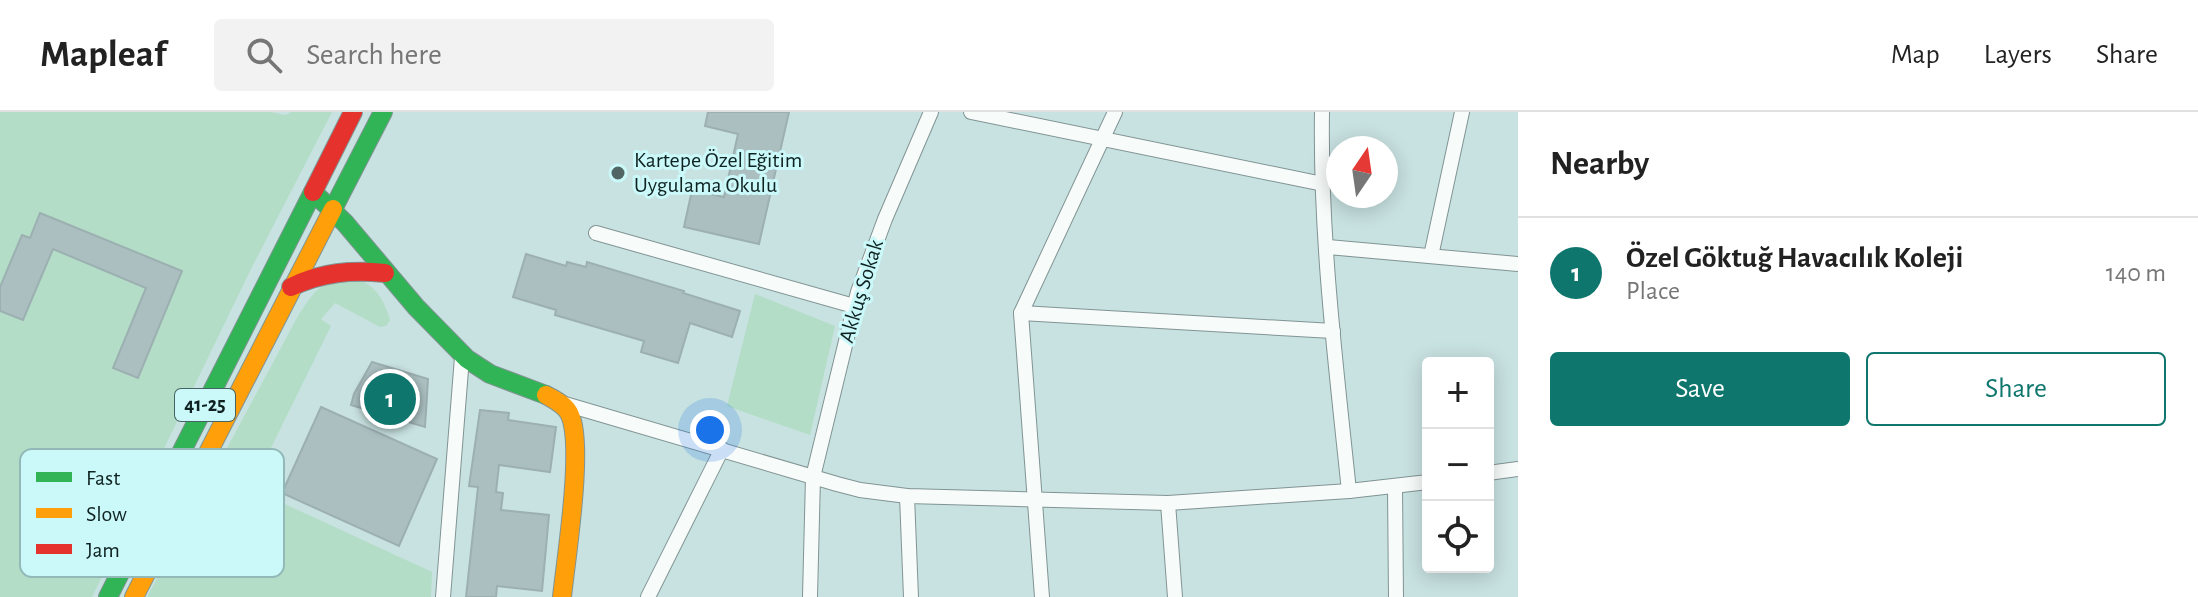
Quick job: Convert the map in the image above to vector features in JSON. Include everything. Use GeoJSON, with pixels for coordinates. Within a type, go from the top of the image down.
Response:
{"type":"FeatureCollection","features":[{"type":"Feature","properties":{"kind":"main road","name":"41-25"},"geometry":{"type":"LineString","coordinates":[[183,449],[353,112]]}},
{"type":"Feature","properties":{"kind":"main road","name":"41-25"},"geometry":{"type":"LineString","coordinates":[[212,449],[291,287],[332,238],[333,209],[383,112]]}},
{"type":"Feature","properties":{"kind":"main road"},"geometry":{"type":"LineString","coordinates":[[313,192],[355,232],[385,273],[462,357],[482,371],[564,404],[571,416],[574,450],[562,597]]}},
{"type":"Feature","properties":{"kind":"main road"},"geometry":{"type":"LineString","coordinates":[[301,214],[385,273]]}},
{"type":"Feature","properties":{"kind":"main road"},"geometry":{"type":"LineString","coordinates":[[291,287],[331,271],[385,273]]}},
{"type":"Feature","properties":{"kind":"main road","name":"41-25"},"geometry":{"type":"LineString","coordinates":[[108,597],[118,577]]}},
{"type":"Feature","properties":{"kind":"main road","name":"41-25"},"geometry":{"type":"LineString","coordinates":[[134,597],[145,577]]}},
{"type":"Feature","properties":{"kind":"street","name":"Akkuş Sokak"},"geometry":{"type":"LineString","coordinates":[[810,597],[813,477],[854,306],[868,259],[931,112]]}},
{"type":"Feature","properties":{"kind":"street"},"geometry":{"type":"LineString","coordinates":[[971,112],[1323,184]]}},
{"type":"Feature","properties":{"kind":"street"},"geometry":{"type":"LineString","coordinates":[[1042,597],[1021,313],[1115,112]]}},
{"type":"Feature","properties":{"kind":"street"},"geometry":{"type":"LineString","coordinates":[[1322,112],[1323,184],[1333,331],[1349,491]]}},
{"type":"Feature","properties":{"kind":"street"},"geometry":{"type":"LineString","coordinates":[[1431,256],[1462,112]]}},
{"type":"Feature","properties":{"kind":"street"},"geometry":{"type":"LineString","coordinates":[[596,233],[854,306]]}},
{"type":"Feature","properties":{"kind":"street"},"geometry":{"type":"LineString","coordinates":[[1328,247],[1518,264]]}},
{"type":"Feature","properties":{"kind":"street"},"geometry":{"type":"LineString","coordinates":[[1021,313],[1333,331]]}},
{"type":"Feature","properties":{"kind":"street"},"geometry":{"type":"LineString","coordinates":[[443,597],[462,357]]}},
{"type":"Feature","properties":{"kind":"street"},"geometry":{"type":"LineString","coordinates":[[564,404],[860,490],[907,496],[1168,503],[1422,483]]}},
{"type":"Feature","properties":{"kind":"street"},"geometry":{"type":"LineString","coordinates":[[648,597],[722,449]]}},
{"type":"Feature","properties":{"kind":"street"},"geometry":{"type":"LineString","coordinates":[[1494,472],[1518,469]]}},
{"type":"Feature","properties":{"kind":"street"},"geometry":{"type":"LineString","coordinates":[[1395,487],[1396,597]]}},
{"type":"Feature","properties":{"kind":"street"},"geometry":{"type":"LineString","coordinates":[[907,496],[911,597]]}},
{"type":"Feature","properties":{"kind":"street"},"geometry":{"type":"LineString","coordinates":[[1168,503],[1175,597]]}},
{"type":"Feature","properties":{"kind":"green space"},"geometry":{"type":"Polygon","coordinates":[[[0,112],[270,112],[286,115],[291,112],[332,112],[164,449],[20,449],[20,577],[102,577],[92,597],[0,597],[0,112]]]}},
{"type":"Feature","properties":{"kind":"green space"},"geometry":{"type":"Polygon","coordinates":[[[361,280],[380,297],[390,320],[386,326],[380,327],[335,303],[321,319],[331,326],[270,449],[227,449],[298,316],[317,290],[361,280]]]}},
{"type":"Feature","properties":{"kind":"green space"},"geometry":{"type":"Polygon","coordinates":[[[755,294],[835,326],[810,435],[727,406],[755,294]]]}},
{"type":"Feature","properties":{"kind":"green space"},"geometry":{"type":"Polygon","coordinates":[[[284,504],[432,572],[431,597],[147,597],[158,577],[284,577],[284,504]]]}},
{"type":"Feature","properties":{"kind":"building"},"geometry":{"type":"Polygon","coordinates":[[[708,112],[789,112],[759,244],[684,227],[692,190],[724,197],[738,134],[705,126],[708,112]]]}},
{"type":"Feature","properties":{"kind":"building"},"geometry":{"type":"Polygon","coordinates":[[[40,213],[182,271],[138,378],[113,368],[146,288],[53,249],[23,320],[0,311],[0,287],[22,235],[30,238],[40,213]]]}},
{"type":"Feature","properties":{"kind":"building"},"geometry":{"type":"Polygon","coordinates":[[[526,254],[566,266],[567,262],[586,267],[587,262],[740,311],[732,337],[690,323],[678,363],[641,352],[644,341],[555,315],[556,310],[513,297],[526,254]]]}},
{"type":"Feature","properties":{"kind":"building"},"geometry":{"type":"Polygon","coordinates":[[[372,362],[428,379],[425,427],[351,405],[372,362]]]}},
{"type":"Feature","properties":{"kind":"building"},"geometry":{"type":"Polygon","coordinates":[[[321,407],[437,459],[399,546],[284,494],[321,407]]]}},
{"type":"Feature","properties":{"kind":"building"},"geometry":{"type":"Polygon","coordinates":[[[480,410],[509,413],[508,420],[556,427],[550,472],[499,465],[496,492],[503,493],[501,510],[549,515],[542,591],[497,586],[496,597],[466,597],[478,487],[469,486],[480,410]]]}},
{"type":"Feature","properties":{"kind":"traffic: fast"},"geometry":{"type":"LineString","coordinates":[[333,209],[383,112]]}},
{"type":"Feature","properties":{"kind":"traffic: fast"},"geometry":{"type":"LineString","coordinates":[[183,449],[313,192],[345,223],[416,307],[467,359],[490,374],[546,395]]}},
{"type":"Feature","properties":{"kind":"traffic: fast"},"geometry":{"type":"LineString","coordinates":[[108,597],[118,577]]}},
{"type":"Feature","properties":{"kind":"traffic: slow"},"geometry":{"type":"LineString","coordinates":[[210,449],[333,209]]}},
{"type":"Feature","properties":{"kind":"traffic: slow"},"geometry":{"type":"LineString","coordinates":[[546,395],[566,408],[574,430],[575,476],[562,597]]}},
{"type":"Feature","properties":{"kind":"traffic: slow"},"geometry":{"type":"LineString","coordinates":[[134,597],[144,577]]}},
{"type":"Feature","properties":{"kind":"traffic: jam"},"geometry":{"type":"LineString","coordinates":[[313,192],[353,112]]}},
{"type":"Feature","properties":{"kind":"traffic: jam"},"geometry":{"type":"LineString","coordinates":[[291,287],[337,273],[385,273]]}},
{"type":"Feature","properties":{"kind":"place","name":"Kartepe Özel Eğitim Uygulama Okulu"},"geometry":{"type":"Point","coordinates":[618,173]}},
{"type":"Feature","properties":{"kind":"place","name":"Özel Göktuğ Havacılık Koleji"},"geometry":{"type":"Point","coordinates":[390,399]}}]}
